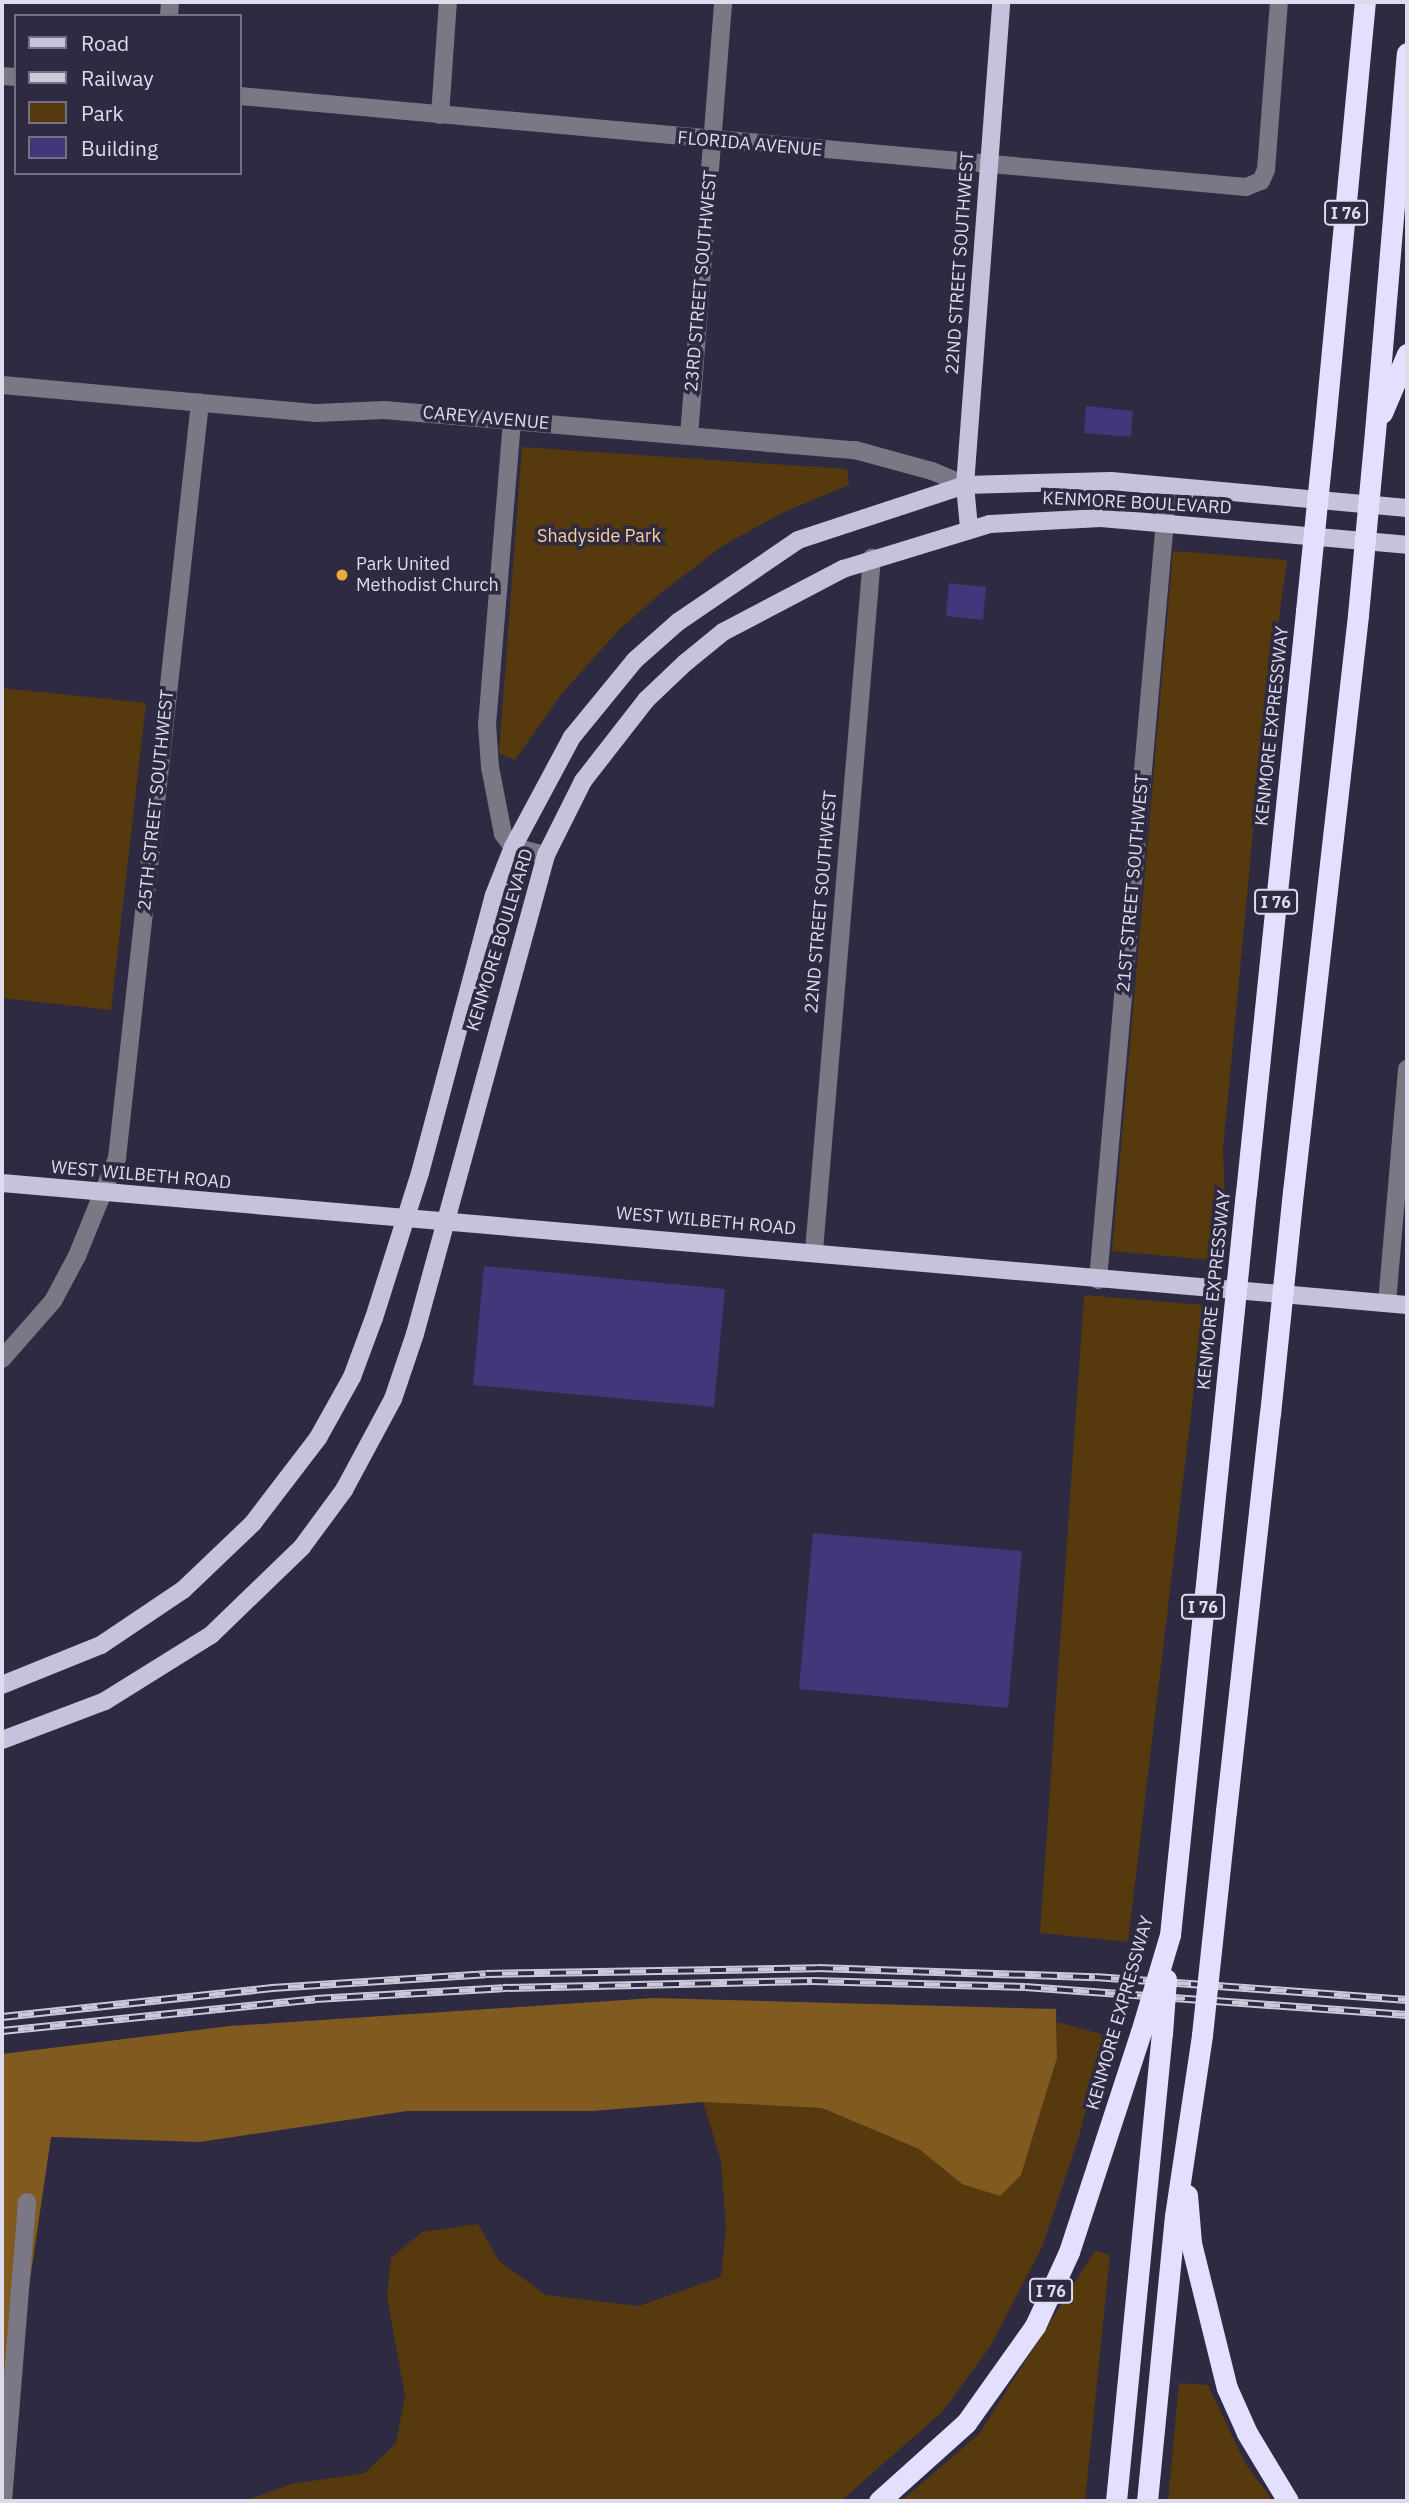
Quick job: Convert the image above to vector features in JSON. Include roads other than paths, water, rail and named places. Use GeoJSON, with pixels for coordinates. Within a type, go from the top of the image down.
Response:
{"type":"FeatureCollection","features":[{"type":"Feature","properties":{"kind":"highway","name":"KENMORE EXPRESSWAY"},"geometry":{"type":"LineString","coordinates":[[879,2501],[966,2423],[1035,2326],[1069,2252],[1151,2033],[1170,1935],[1325,424],[1365,2]]}},
{"type":"Feature","properties":{"kind":"highway","name":"I 76"},"geometry":{"type":"LineString","coordinates":[[1147,2501],[1175,2216],[1184,2172],[1202,2035],[1357,615],[1407,53]]}},
{"type":"Feature","properties":{"kind":"highway"},"geometry":{"type":"LineString","coordinates":[[1375,432],[1407,354]]}},
{"type":"Feature","properties":{"kind":"highway"},"geometry":{"type":"LineString","coordinates":[[1116,2501],[1151,2033]]}},
{"type":"Feature","properties":{"kind":"highway"},"geometry":{"type":"LineString","coordinates":[[1184,2172],[1191,2243],[1227,2388],[1247,2433],[1288,2501]]}},
{"type":"Feature","properties":{"kind":"main road","name":"22ND STREET SOUTHWEST"},"geometry":{"type":"LineString","coordinates":[[969,528],[965,485],[1001,2]]}},
{"type":"Feature","properties":{"kind":"main road","name":"KENMORE BOULEVARD"},"geometry":{"type":"LineString","coordinates":[[2,1685],[59,1665],[142,1620],[216,1561],[276,1497],[318,1438],[352,1377],[405,1218],[462,1003],[513,847],[572,737],[635,660],[678,622],[798,540],[965,485],[1073,480],[1407,508]]}},
{"type":"Feature","properties":{"kind":"main road","name":"KENMORE BOULEVARD"},"geometry":{"type":"LineString","coordinates":[[2,1740],[105,1701],[163,1669],[237,1613],[318,1529],[364,1458],[393,1399],[448,1221],[492,1041],[546,855],[583,781],[646,700],[685,663],[723,632],[872,557],[969,528],[1030,519],[1165,523],[1407,545]]}},
{"type":"Feature","properties":{"kind":"main road","name":"WEST WILBETH ROAD"},"geometry":{"type":"LineString","coordinates":[[2,1183],[102,1194],[814,1251],[1098,1279],[1407,1305]]}},
{"type":"Feature","properties":{"kind":"street"},"geometry":{"type":"LineString","coordinates":[[440,115],[448,2]]}},
{"type":"Feature","properties":{"kind":"street","name":"23RD STREET SOUTHWEST"},"geometry":{"type":"LineString","coordinates":[[689,436],[723,2]]}},
{"type":"Feature","properties":{"kind":"street","name":"FLORIDA AVENUE"},"geometry":{"type":"LineString","coordinates":[[242,96],[713,141],[1246,187],[1261,181],[1266,170],[1279,2]]}},
{"type":"Feature","properties":{"kind":"street","name":"CAREY AVENUE"},"geometry":{"type":"LineString","coordinates":[[2,385],[317,413],[384,410],[855,450],[932,471],[965,485]]}},
{"type":"Feature","properties":{"kind":"street","name":"25TH STREET SOUTHWEST"},"geometry":{"type":"LineString","coordinates":[[2,1359],[53,1301],[77,1256],[117,1158],[200,403]]}},
{"type":"Feature","properties":{"kind":"street"},"geometry":{"type":"LineString","coordinates":[[512,421],[487,724],[494,799],[503,834],[513,847],[546,855]]}},
{"type":"Feature","properties":{"kind":"street","name":"21ST STREET SOUTHWEST"},"geometry":{"type":"LineString","coordinates":[[1098,1279],[1168,487]]}},
{"type":"Feature","properties":{"kind":"street","name":"22ND STREET SOUTHWEST"},"geometry":{"type":"LineString","coordinates":[[814,1251],[872,557]]}},
{"type":"Feature","properties":{"kind":"street"},"geometry":{"type":"LineString","coordinates":[[1387,1303],[1407,1069]]}},
{"type":"Feature","properties":{"kind":"street"},"geometry":{"type":"LineString","coordinates":[[4,2496],[27,2202]]}},
{"type":"Feature","properties":{"kind":"railway"},"geometry":{"type":"LineString","coordinates":[[2,2017],[272,1988],[486,1974],[817,1968],[1095,1977],[1407,2000]]}},
{"type":"Feature","properties":{"kind":"railway"},"geometry":{"type":"LineString","coordinates":[[2,2031],[315,1999],[503,1988],[812,1981],[1025,1987],[1407,2015]]}},
{"type":"Feature","properties":{"kind":"place","name":"Park United Methodist Church"},"geometry":{"type":"Point","coordinates":[342,575]}},
{"type":"Feature","properties":{"kind":"park label","name":"Shadyside Park"},"geometry":{"type":"Point","coordinates":[599,536]}}]}
